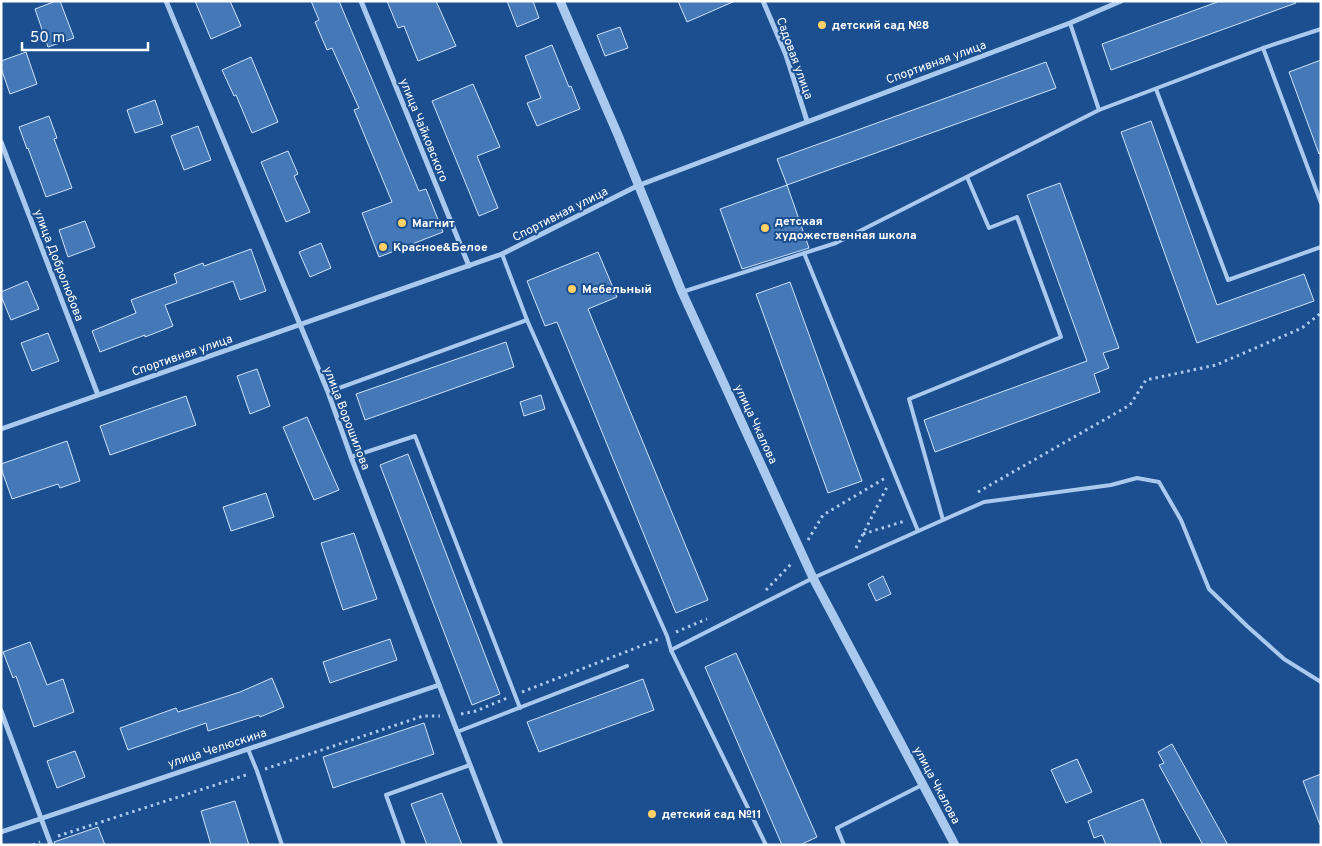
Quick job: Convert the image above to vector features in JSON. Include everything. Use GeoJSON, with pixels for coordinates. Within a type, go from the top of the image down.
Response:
{"type":"FeatureCollection","features":[{"type":"Feature","properties":{"kind":"street","name":"улица Ворошилова"},"geometry":{"type":"LineString","coordinates":[[166,1],[328,392],[351,458],[501,845]]}},
{"type":"Feature","properties":{"kind":"street","name":"улица Чайковского"},"geometry":{"type":"LineString","coordinates":[[361,1],[469,266]]}},
{"type":"Feature","properties":{"kind":"street","name":"улица Чкалова"},"geometry":{"type":"LineString","coordinates":[[560,1],[618,135],[637,186],[682,292],[813,578],[955,845]]}},
{"type":"Feature","properties":{"kind":"street","name":"Садовая улица"},"geometry":{"type":"LineString","coordinates":[[764,1],[786,55],[807,121]]}},
{"type":"Feature","properties":{"kind":"street","name":"Спортивная улица"},"geometry":{"type":"LineString","coordinates":[[1,429],[502,254],[637,186],[1070,23],[1121,1]]}},
{"type":"Feature","properties":{"kind":"street","name":"улица Добролюбова"},"geometry":{"type":"LineString","coordinates":[[1,142],[98,395]]}},
{"type":"Feature","properties":{"kind":"street","name":"улица Челюскина"},"geometry":{"type":"LineString","coordinates":[[1,832],[439,685]]}},
{"type":"Feature","properties":{"kind":"street"},"geometry":{"type":"LineString","coordinates":[[1,711],[51,845]]}},
{"type":"Feature","properties":{"kind":"lane"},"geometry":{"type":"LineString","coordinates":[[1070,23],[1100,110]]}},
{"type":"Feature","properties":{"kind":"lane"},"geometry":{"type":"LineString","coordinates":[[682,292],[836,243],[1100,110],[1263,48],[1321,29]]}},
{"type":"Feature","properties":{"kind":"lane"},"geometry":{"type":"LineString","coordinates":[[1263,48],[1321,203]]}},
{"type":"Feature","properties":{"kind":"lane"},"geometry":{"type":"LineString","coordinates":[[1156,89],[1228,280],[1321,247]]}},
{"type":"Feature","properties":{"kind":"lane"},"geometry":{"type":"LineString","coordinates":[[943,520],[909,399],[1061,337],[1017,217],[989,228],[966,177]]}},
{"type":"Feature","properties":{"kind":"lane"},"geometry":{"type":"LineString","coordinates":[[804,253],[918,531]]}},
{"type":"Feature","properties":{"kind":"lane"},"geometry":{"type":"LineString","coordinates":[[502,254],[526,320],[667,636],[671,650],[766,845]]}},
{"type":"Feature","properties":{"kind":"lane"},"geometry":{"type":"LineString","coordinates":[[328,392],[526,320]]}},
{"type":"Feature","properties":{"kind":"lane"},"geometry":{"type":"LineString","coordinates":[[351,458],[415,436],[520,708]]}},
{"type":"Feature","properties":{"kind":"lane"},"geometry":{"type":"LineString","coordinates":[[671,650],[813,578],[984,502],[1112,484],[1137,478],[1159,482],[1180,520],[1209,588],[1284,659],[1321,682]]}},
{"type":"Feature","properties":{"kind":"lane"},"geometry":{"type":"LineString","coordinates":[[457,732],[627,666]]}},
{"type":"Feature","properties":{"kind":"lane"},"geometry":{"type":"LineString","coordinates":[[248,749],[282,845]]}},
{"type":"Feature","properties":{"kind":"lane"},"geometry":{"type":"LineString","coordinates":[[404,845],[386,795],[470,765]]}},
{"type":"Feature","properties":{"kind":"lane"},"geometry":{"type":"LineString","coordinates":[[844,845],[838,828],[922,784]]}},
{"type":"Feature","properties":{"kind":"path"},"geometry":{"type":"LineString","coordinates":[[971,496],[1130,405],[1146,380],[1216,365],[1302,328],[1321,313]]}},
{"type":"Feature","properties":{"kind":"path"},"geometry":{"type":"LineString","coordinates":[[849,561],[894,473]]}},
{"type":"Feature","properties":{"kind":"path"},"geometry":{"type":"LineString","coordinates":[[765,591],[802,553],[823,515],[894,473]]}},
{"type":"Feature","properties":{"kind":"path"},"geometry":{"type":"LineString","coordinates":[[863,534],[913,519]]}},
{"type":"Feature","properties":{"kind":"path"},"geometry":{"type":"LineString","coordinates":[[476,711],[667,636],[712,616]]}},
{"type":"Feature","properties":{"kind":"building"},"geometry":{"type":"Polygon","coordinates":[[[60,1],[74,38],[48,47],[35,9],[60,1]]]}},
{"type":"Feature","properties":{"kind":"building"},"geometry":{"type":"Polygon","coordinates":[[[195,1],[230,1],[241,26],[211,39],[195,1]]]}},
{"type":"Feature","properties":{"kind":"building"},"geometry":{"type":"Polygon","coordinates":[[[311,1],[339,1],[419,191],[426,189],[443,232],[379,257],[362,213],[392,202],[354,110],[359,108],[332,48],[327,50],[315,22],[319,20],[311,1]]]}},
{"type":"Feature","properties":{"kind":"building"},"geometry":{"type":"Polygon","coordinates":[[[387,1],[436,1],[456,46],[418,61],[404,26],[398,28],[387,1]]]}},
{"type":"Feature","properties":{"kind":"building"},"geometry":{"type":"Polygon","coordinates":[[[507,1],[533,1],[539,18],[517,27],[507,1]]]}},
{"type":"Feature","properties":{"kind":"building"},"geometry":{"type":"Polygon","coordinates":[[[678,1],[735,1],[687,22],[678,1]]]}},
{"type":"Feature","properties":{"kind":"building"},"geometry":{"type":"Polygon","coordinates":[[[1220,1],[1295,1],[1296,3],[1111,70],[1102,44],[1220,1]]]}},
{"type":"Feature","properties":{"kind":"building"},"geometry":{"type":"Polygon","coordinates":[[[620,27],[628,48],[605,56],[597,35],[620,27]]]}},
{"type":"Feature","properties":{"kind":"building"},"geometry":{"type":"Polygon","coordinates":[[[552,45],[580,109],[537,126],[527,103],[541,98],[525,56],[552,45]]]}},
{"type":"Feature","properties":{"kind":"building"},"geometry":{"type":"Polygon","coordinates":[[[26,52],[37,84],[10,94],[1,68],[1,61],[26,52]]]}},
{"type":"Feature","properties":{"kind":"building"},"geometry":{"type":"Polygon","coordinates":[[[251,57],[278,122],[252,133],[236,95],[234,96],[222,70],[251,57]]]}},
{"type":"Feature","properties":{"kind":"building"},"geometry":{"type":"Polygon","coordinates":[[[1321,60],[1321,153],[1319,154],[1289,72],[1321,60]]]}},
{"type":"Feature","properties":{"kind":"building"},"geometry":{"type":"Polygon","coordinates":[[[1046,62],[1056,88],[787,185],[777,159],[1046,62]]]}},
{"type":"Feature","properties":{"kind":"building"},"geometry":{"type":"Polygon","coordinates":[[[473,84],[500,147],[477,156],[498,208],[479,216],[432,101],[473,84]]]}},
{"type":"Feature","properties":{"kind":"building"},"geometry":{"type":"Polygon","coordinates":[[[155,100],[163,124],[135,133],[127,110],[155,100]]]}},
{"type":"Feature","properties":{"kind":"building"},"geometry":{"type":"Polygon","coordinates":[[[49,116],[57,138],[54,139],[72,188],[46,197],[19,127],[49,116]]]}},
{"type":"Feature","properties":{"kind":"building"},"geometry":{"type":"Polygon","coordinates":[[[1151,121],[1217,305],[1304,274],[1314,301],[1197,343],[1121,132],[1151,121]]]}},
{"type":"Feature","properties":{"kind":"building"},"geometry":{"type":"Polygon","coordinates":[[[198,126],[211,160],[184,170],[171,136],[198,126]]]}},
{"type":"Feature","properties":{"kind":"building"},"geometry":{"type":"Polygon","coordinates":[[[288,151],[298,174],[294,176],[310,212],[286,222],[261,162],[288,151]]]}},
{"type":"Feature","properties":{"kind":"building"},"geometry":{"type":"Polygon","coordinates":[[[1060,183],[1119,348],[1103,353],[1109,368],[1094,374],[1100,392],[935,452],[924,420],[1087,361],[1027,195],[1060,183]]]}},
{"type":"Feature","properties":{"kind":"building","name":"детская художественная школа"},"geometry":{"type":"Polygon","coordinates":[[[787,185],[809,248],[742,269],[720,209],[787,185]]]}},
{"type":"Feature","properties":{"kind":"building"},"geometry":{"type":"Polygon","coordinates":[[[85,221],[95,247],[68,257],[59,230],[85,221]]]}},
{"type":"Feature","properties":{"kind":"building"},"geometry":{"type":"Polygon","coordinates":[[[321,243],[331,268],[310,277],[299,252],[321,243]]]}},
{"type":"Feature","properties":{"kind":"building"},"geometry":{"type":"Polygon","coordinates":[[[251,249],[266,291],[240,300],[233,281],[165,305],[173,326],[100,352],[92,331],[136,313],[131,300],[177,283],[174,274],[203,263],[204,266],[251,249]]]}},
{"type":"Feature","properties":{"kind":"building"},"geometry":{"type":"Polygon","coordinates":[[[598,252],[617,297],[588,309],[708,600],[676,613],[557,322],[545,326],[527,281],[598,252]]]}},
{"type":"Feature","properties":{"kind":"building"},"geometry":{"type":"Polygon","coordinates":[[[27,281],[39,309],[11,320],[1,292],[27,281]]]}},
{"type":"Feature","properties":{"kind":"building"},"geometry":{"type":"Polygon","coordinates":[[[790,282],[862,481],[828,493],[756,294],[790,282]]]}},
{"type":"Feature","properties":{"kind":"building"},"geometry":{"type":"Polygon","coordinates":[[[48,333],[59,361],[32,371],[21,343],[48,333]]]}},
{"type":"Feature","properties":{"kind":"building"},"geometry":{"type":"Polygon","coordinates":[[[506,342],[514,367],[365,420],[356,394],[506,342]]]}},
{"type":"Feature","properties":{"kind":"building"},"geometry":{"type":"Polygon","coordinates":[[[257,369],[270,406],[250,414],[237,376],[257,369]]]}},
{"type":"Feature","properties":{"kind":"building"},"geometry":{"type":"Polygon","coordinates":[[[541,395],[545,409],[524,416],[520,402],[541,395]]]}},
{"type":"Feature","properties":{"kind":"building"},"geometry":{"type":"Polygon","coordinates":[[[186,396],[196,425],[110,455],[100,426],[186,396]]]}},
{"type":"Feature","properties":{"kind":"building"},"geometry":{"type":"Polygon","coordinates":[[[307,417],[339,490],[314,500],[283,427],[307,417]]]}},
{"type":"Feature","properties":{"kind":"building"},"geometry":{"type":"Polygon","coordinates":[[[67,441],[80,481],[60,488],[58,484],[12,499],[1,464],[67,441]]]}},
{"type":"Feature","properties":{"kind":"building"},"geometry":{"type":"Polygon","coordinates":[[[408,454],[500,694],[472,705],[380,465],[408,454]]]}},
{"type":"Feature","properties":{"kind":"building"},"geometry":{"type":"Polygon","coordinates":[[[266,493],[274,517],[231,531],[223,507],[266,493]]]}},
{"type":"Feature","properties":{"kind":"building"},"geometry":{"type":"Polygon","coordinates":[[[354,533],[377,599],[343,610],[321,543],[354,533]]]}},
{"type":"Feature","properties":{"kind":"building"},"geometry":{"type":"Polygon","coordinates":[[[883,576],[891,594],[876,601],[868,584],[883,576]]]}},
{"type":"Feature","properties":{"kind":"building"},"geometry":{"type":"Polygon","coordinates":[[[390,639],[397,660],[330,683],[323,662],[390,639]]]}},
{"type":"Feature","properties":{"kind":"building"},"geometry":{"type":"Polygon","coordinates":[[[30,642],[47,685],[63,679],[74,712],[34,727],[16,676],[13,678],[3,652],[30,642]]]}},
{"type":"Feature","properties":{"kind":"building"},"geometry":{"type":"Polygon","coordinates":[[[736,653],[817,837],[800,845],[782,845],[705,667],[736,653]]]}},
{"type":"Feature","properties":{"kind":"building"},"geometry":{"type":"Polygon","coordinates":[[[272,678],[284,707],[260,717],[259,715],[208,731],[206,723],[128,750],[120,728],[176,708],[178,712],[240,692],[272,678]]]}},
{"type":"Feature","properties":{"kind":"building"},"geometry":{"type":"Polygon","coordinates":[[[643,679],[654,710],[539,752],[527,722],[643,679]]]}},
{"type":"Feature","properties":{"kind":"building"},"geometry":{"type":"Polygon","coordinates":[[[424,723],[434,754],[333,788],[323,757],[424,723]]]}},
{"type":"Feature","properties":{"kind":"building"},"geometry":{"type":"Polygon","coordinates":[[[1172,744],[1228,845],[1203,845],[1159,765],[1164,763],[1158,752],[1172,744]]]}},
{"type":"Feature","properties":{"kind":"building"},"geometry":{"type":"Polygon","coordinates":[[[75,751],[85,777],[57,788],[47,761],[75,751]]]}},
{"type":"Feature","properties":{"kind":"building"},"geometry":{"type":"Polygon","coordinates":[[[1077,759],[1092,792],[1066,803],[1051,770],[1077,759]]]}},
{"type":"Feature","properties":{"kind":"building"},"geometry":{"type":"Polygon","coordinates":[[[1321,774],[1321,825],[1320,825],[1303,781],[1321,774]]]}},
{"type":"Feature","properties":{"kind":"building"},"geometry":{"type":"Polygon","coordinates":[[[442,793],[462,845],[427,845],[411,804],[442,793]]]}},
{"type":"Feature","properties":{"kind":"building"},"geometry":{"type":"Polygon","coordinates":[[[1143,799],[1162,845],[1106,845],[1102,835],[1094,838],[1088,821],[1143,799]]]}},
{"type":"Feature","properties":{"kind":"building"},"geometry":{"type":"Polygon","coordinates":[[[235,801],[249,845],[211,845],[201,811],[235,801]]]}},
{"type":"Feature","properties":{"kind":"building"},"geometry":{"type":"Polygon","coordinates":[[[98,827],[105,845],[55,845],[54,842],[98,827]]]}},
{"type":"Feature","properties":{"kind":"place","name":"детский сад №8"},"geometry":{"type":"Point","coordinates":[822,25]}},
{"type":"Feature","properties":{"kind":"place","name":"Магнит"},"geometry":{"type":"Point","coordinates":[402,223]}},
{"type":"Feature","properties":{"kind":"place","name":"детская художественная школа"},"geometry":{"type":"Point","coordinates":[765,228]}},
{"type":"Feature","properties":{"kind":"place","name":"Красное&Белое"},"geometry":{"type":"Point","coordinates":[383,247]}},
{"type":"Feature","properties":{"kind":"place","name":"Мебельный"},"geometry":{"type":"Point","coordinates":[572,289]}},
{"type":"Feature","properties":{"kind":"place","name":"детский сад №11"},"geometry":{"type":"Point","coordinates":[652,814]}}]}
